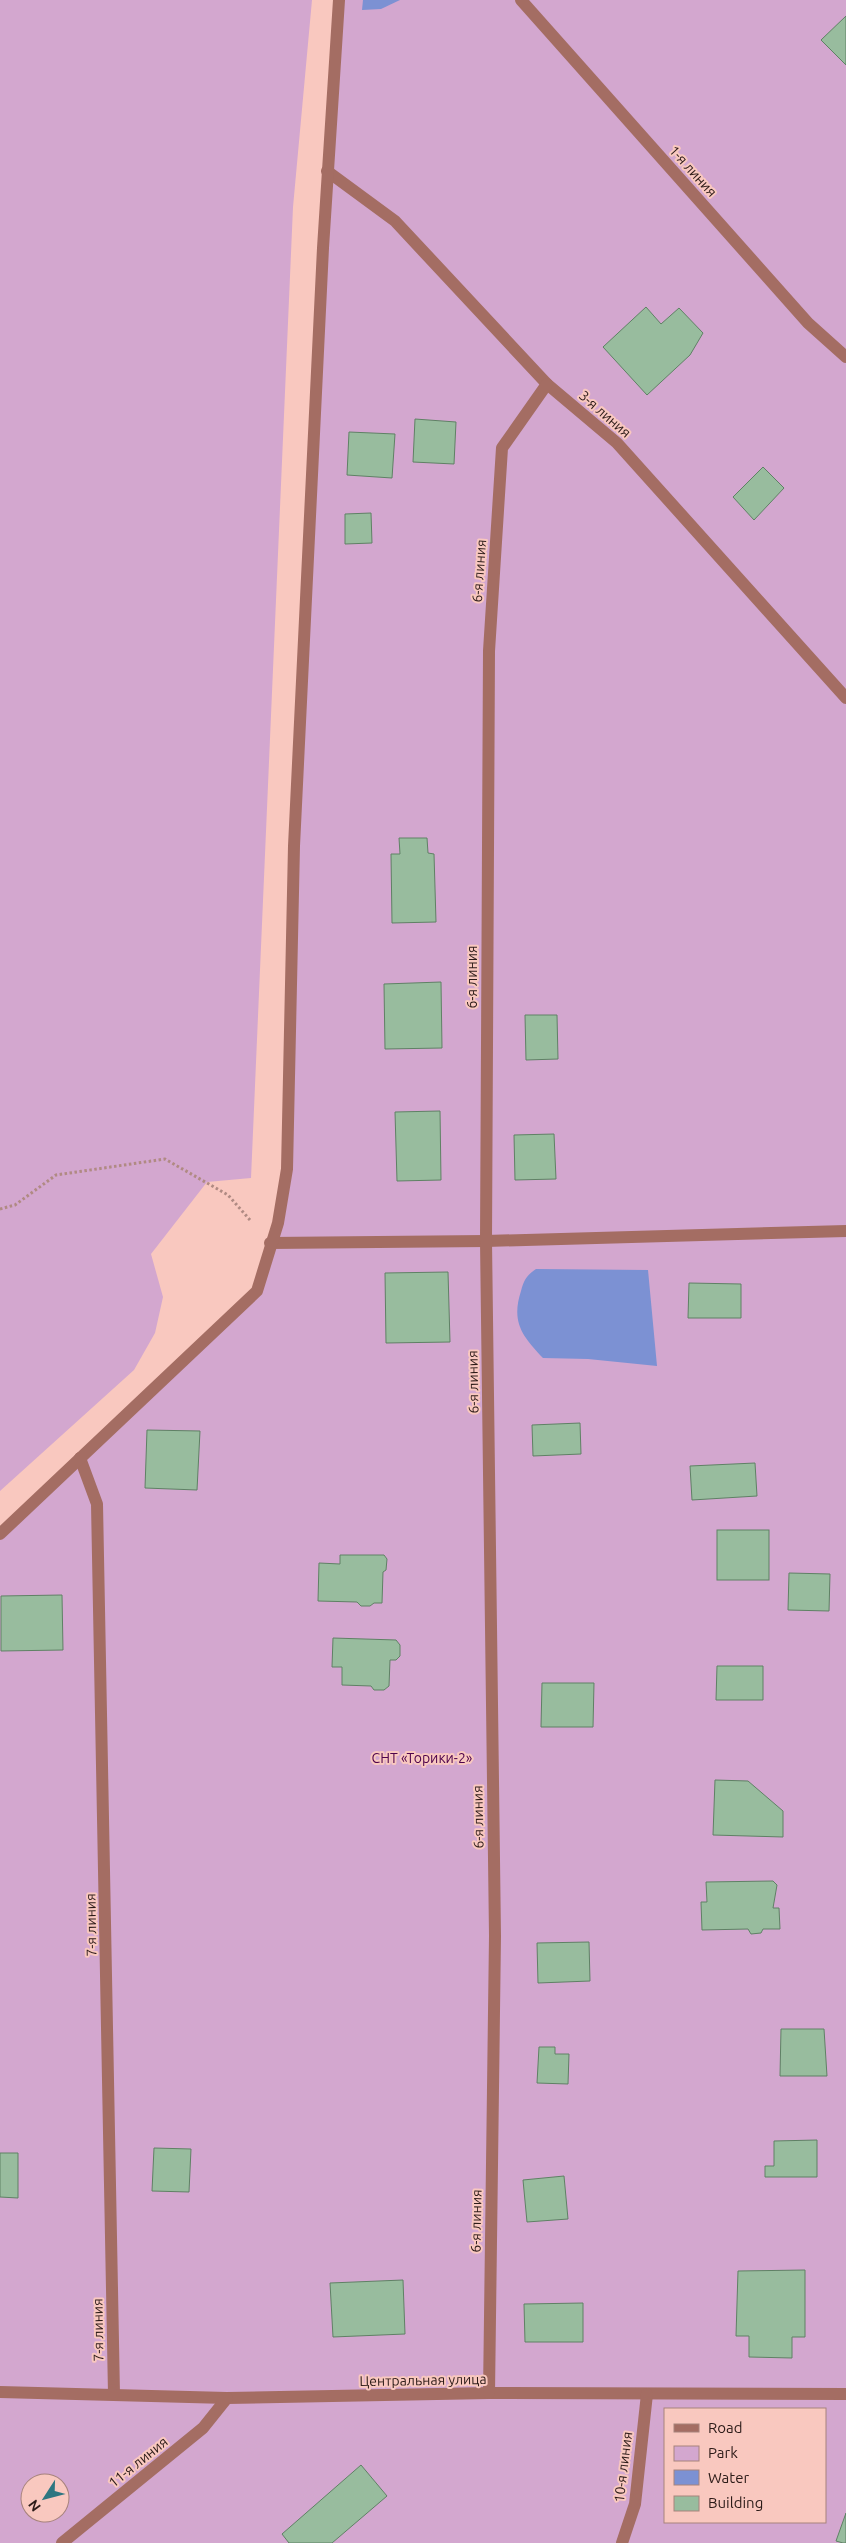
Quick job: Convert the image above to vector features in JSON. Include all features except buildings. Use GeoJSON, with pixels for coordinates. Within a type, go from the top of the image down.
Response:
{"type":"FeatureCollection","features":[{"type":"Feature","properties":{"kind":"street"},"geometry":{"type":"LineString","coordinates":[[0,1534],[257,1291],[270,1243],[278,1223],[286,1169],[294,846],[327,171],[339,0]]}},
{"type":"Feature","properties":{"kind":"street","name":"1-я линия"},"geometry":{"type":"LineString","coordinates":[[521,0],[808,323],[846,357]]}},
{"type":"Feature","properties":{"kind":"street","name":"3-я линия"},"geometry":{"type":"LineString","coordinates":[[327,171],[395,221],[547,384],[617,443],[846,698]]}},
{"type":"Feature","properties":{"kind":"street","name":"6-я линия"},"geometry":{"type":"LineString","coordinates":[[489,2393],[495,1936],[486,1241],[489,651],[502,448],[547,384]]}},
{"type":"Feature","properties":{"kind":"street"},"geometry":{"type":"LineString","coordinates":[[270,1243],[486,1241],[846,1231]]}},
{"type":"Feature","properties":{"kind":"street","name":"7-я линия"},"geometry":{"type":"LineString","coordinates":[[80,1458],[97,1504],[114,2394]]}},
{"type":"Feature","properties":{"kind":"street","name":"Центральная улица"},"geometry":{"type":"LineString","coordinates":[[0,2392],[227,2398],[489,2393],[846,2394]]}},
{"type":"Feature","properties":{"kind":"street","name":"10-я линия"},"geometry":{"type":"LineString","coordinates":[[622,2543],[635,2504],[647,2394]]}},
{"type":"Feature","properties":{"kind":"street","name":"11-я линия"},"geometry":{"type":"LineString","coordinates":[[62,2543],[203,2428],[227,2398]]}},
{"type":"Feature","properties":{"kind":"path"},"geometry":{"type":"LineString","coordinates":[[0,1209],[15,1205],[56,1175],[164,1158],[228,1195],[270,1243]]}},
{"type":"Feature","properties":{"kind":"green space"},"geometry":{"type":"Polygon","coordinates":[[[0,0],[312,0],[293,207],[251,1178],[207,1182],[151,1254],[163,1297],[155,1333],[134,1370],[0,1491],[0,0]]]}},
{"type":"Feature","properties":{"kind":"green space","name":"СНТ «Торики-2»"},"geometry":{"type":"Polygon","coordinates":[[[339,0],[846,0],[846,2543],[0,2543],[0,1534],[257,1291],[287,1169],[294,846],[339,0]]]}},
{"type":"Feature","properties":{"kind":"water"},"geometry":{"type":"Polygon","coordinates":[[[363,0],[400,0],[381,9],[362,10],[363,0]]]}},
{"type":"Feature","properties":{"kind":"water"},"geometry":{"type":"Polygon","coordinates":[[[536,1269],[648,1270],[657,1366],[588,1359],[543,1358],[529,1343],[520,1328],[517,1311],[524,1281],[536,1269]]]}}]}
